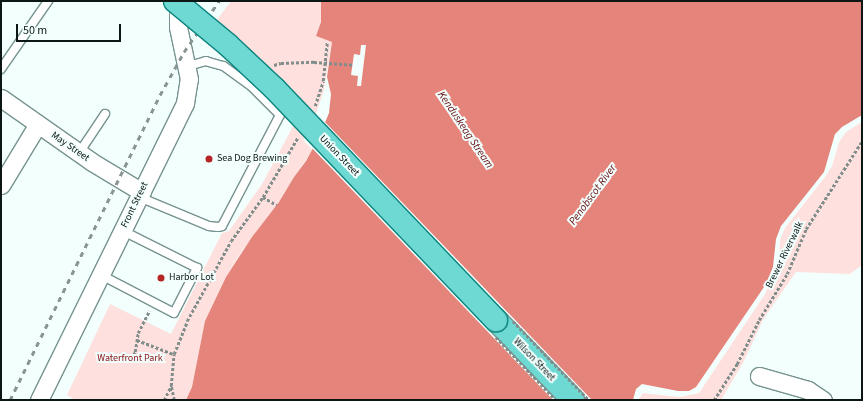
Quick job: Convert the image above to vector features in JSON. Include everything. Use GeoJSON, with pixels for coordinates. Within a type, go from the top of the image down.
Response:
{"type":"FeatureCollection","features":[{"type":"Feature","properties":{"kind":"main road","name":"Union Street"},"geometry":{"type":"LineString","coordinates":[[179,1],[275,89],[496,320]]}},
{"type":"Feature","properties":{"kind":"main road","name":"Wilson Street"},"geometry":{"type":"LineString","coordinates":[[496,320],[573,400]]}},
{"type":"Feature","properties":{"kind":"street","name":"Front Street"},"geometry":{"type":"LineString","coordinates":[[39,400],[185,103],[189,84],[188,66],[178,27],[179,1]]}},
{"type":"Feature","properties":{"kind":"street","name":"May Street"},"geometry":{"type":"LineString","coordinates":[[1,98],[140,195]]}},
{"type":"Feature","properties":{"kind":"street"},"geometry":{"type":"LineString","coordinates":[[1,185],[38,124]]}},
{"type":"Feature","properties":{"kind":"street"},"geometry":{"type":"LineString","coordinates":[[759,376],[808,390],[823,400]]}},
{"type":"Feature","properties":{"kind":"lane"},"geometry":{"type":"LineString","coordinates":[[1,69],[48,1]]}},
{"type":"Feature","properties":{"kind":"lane"},"geometry":{"type":"LineString","coordinates":[[140,195],[209,226],[222,226],[280,115],[246,81],[223,66],[206,61],[188,66]]}},
{"type":"Feature","properties":{"kind":"lane"},"geometry":{"type":"LineString","coordinates":[[79,153],[105,114]]}},
{"type":"Feature","properties":{"kind":"lane"},"geometry":{"type":"LineString","coordinates":[[101,275],[174,313],[197,268],[123,231]]}},
{"type":"Feature","properties":{"kind":"path"},"geometry":{"type":"LineString","coordinates":[[314,109],[321,90],[326,63],[327,42]]}},
{"type":"Feature","properties":{"kind":"path"},"geometry":{"type":"LineString","coordinates":[[272,66],[281,63],[326,63],[353,65]]}},
{"type":"Feature","properties":{"kind":"path"},"geometry":{"type":"LineString","coordinates":[[174,400],[171,386],[174,354],[187,321],[227,248],[263,197],[299,134]]}},
{"type":"Feature","properties":{"kind":"path","name":"Brewer Riverwalk"},"geometry":{"type":"LineString","coordinates":[[714,400],[737,364],[759,320],[787,274],[806,229],[862,141]]}},
{"type":"Feature","properties":{"kind":"path"},"geometry":{"type":"LineString","coordinates":[[263,197],[277,205]]}},
{"type":"Feature","properties":{"kind":"path"},"geometry":{"type":"LineString","coordinates":[[131,358],[135,352],[138,333],[153,302]]}},
{"type":"Feature","properties":{"kind":"path"},"geometry":{"type":"LineString","coordinates":[[137,340],[174,354]]}},
{"type":"Feature","properties":{"kind":"path"},"geometry":{"type":"LineString","coordinates":[[164,400],[171,386]]}},
{"type":"Feature","properties":{"kind":"green space","name":"Waterfront Park"},"geometry":{"type":"Polygon","coordinates":[[[231,1],[321,1],[321,22],[316,36],[332,42],[324,90],[315,117],[303,140],[313,150],[279,202],[240,254],[226,277],[205,321],[192,387],[186,400],[71,400],[72,398],[67,395],[110,304],[171,334],[222,233],[229,231],[262,184],[304,106],[216,21],[231,1]]]}},
{"type":"Feature","properties":{"kind":"green space"},"geometry":{"type":"Polygon","coordinates":[[[862,122],[862,265],[850,274],[796,272],[764,318],[743,363],[721,400],[638,400],[643,393],[680,397],[699,393],[765,294],[779,262],[780,240],[785,228],[832,166],[839,142],[846,132],[862,122]]]}},
{"type":"Feature","properties":{"kind":"water"},"geometry":{"type":"Polygon","coordinates":[[[321,1],[862,1],[862,115],[842,127],[835,134],[824,172],[781,226],[776,239],[773,267],[766,284],[696,387],[689,391],[678,391],[642,384],[636,389],[633,400],[186,400],[192,387],[205,321],[226,277],[252,237],[279,202],[294,177],[306,161],[318,139],[329,113],[331,94],[327,77],[332,42],[316,36],[321,22],[321,1]]]}},
{"type":"Feature","properties":{"kind":"pier"},"geometry":{"type":"Polygon","coordinates":[[[361,45],[366,45],[361,86],[357,86],[358,76],[351,75],[354,54],[360,55],[361,45]]]}},
{"type":"Feature","properties":{"kind":"pier"},"geometry":{"type":"Polygon","coordinates":[[[324,121],[592,400],[553,400],[312,148],[324,121]]]}},
{"type":"Feature","properties":{"kind":"railway"},"geometry":{"type":"LineString","coordinates":[[10,400],[160,95],[184,52],[219,1]]}},
{"type":"Feature","properties":{"kind":"place","name":"Sea Dog Brewing"},"geometry":{"type":"Point","coordinates":[209,159]}},
{"type":"Feature","properties":{"kind":"place","name":"Harbor Lot"},"geometry":{"type":"Point","coordinates":[161,278]}},
{"type":"Feature","properties":{"kind":"water label","name":"Kenduskeag Stream"},"geometry":{"type":"Point","coordinates":[465,130]}},
{"type":"Feature","properties":{"kind":"water label","name":"Penobscot River"},"geometry":{"type":"Point","coordinates":[593,195]}}]}
